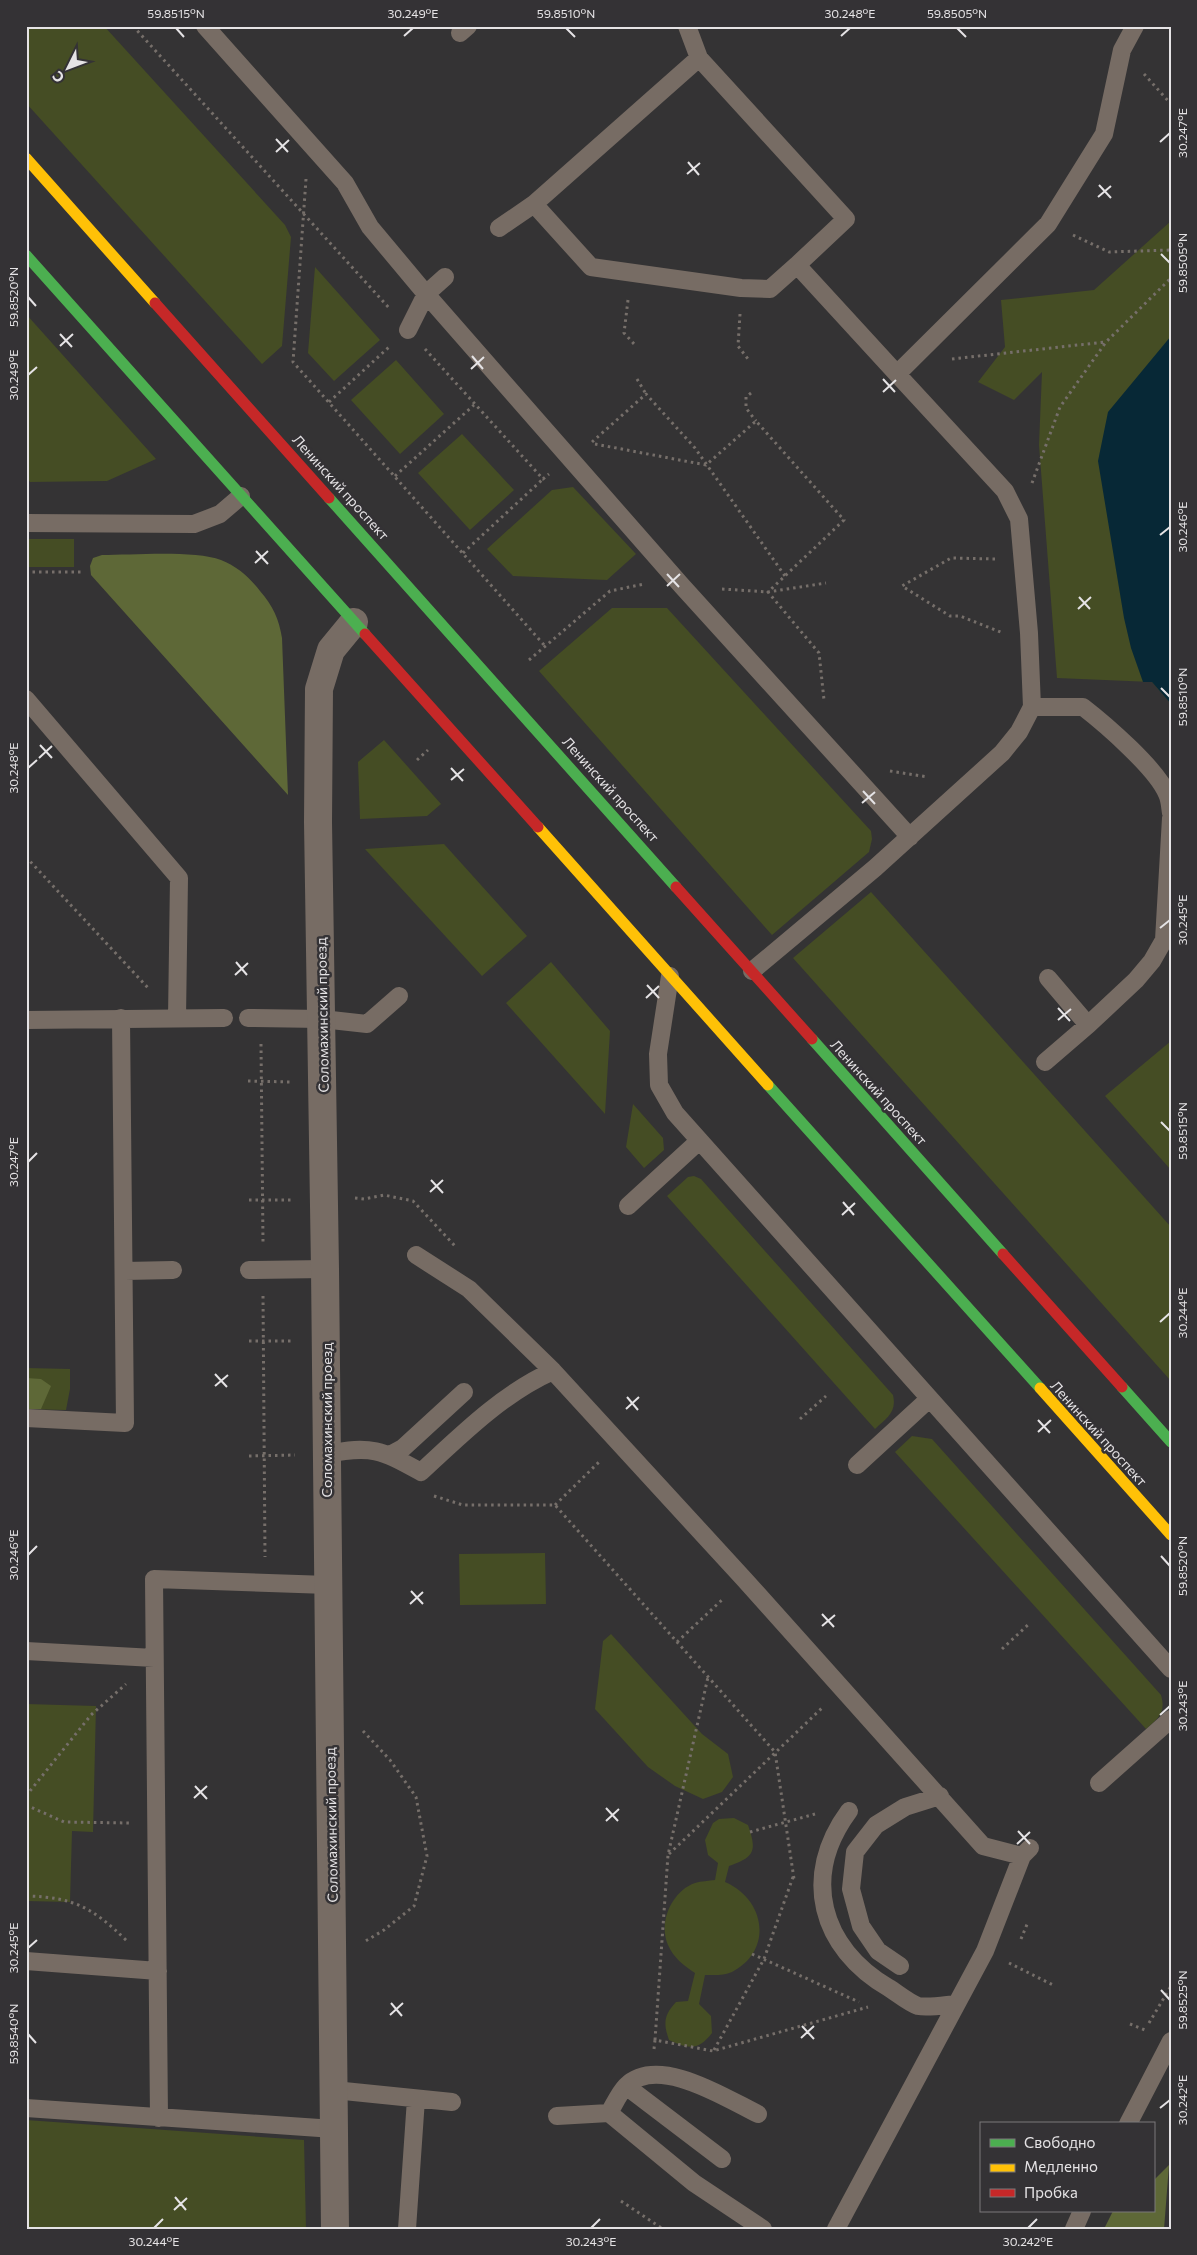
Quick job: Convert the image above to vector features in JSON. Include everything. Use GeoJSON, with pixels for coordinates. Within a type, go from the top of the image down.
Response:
{"type":"FeatureCollection","features":[{"type":"Feature","properties":{"kind":"main road","name":"Ленинский проспект"},"geometry":{"type":"LineString","coordinates":[[26,158],[1171,1442]]}},
{"type":"Feature","properties":{"kind":"main road","name":"Ленинский проспект"},"geometry":{"type":"LineString","coordinates":[[26,255],[1171,1535]]}},
{"type":"Feature","properties":{"kind":"street","name":"Соломахинский проезд"},"geometry":{"type":"LineString","coordinates":[[335,2229],[328,1585],[315,1454],[325,1269],[318,822],[319,689],[331,650],[354,622]]}},
{"type":"Feature","properties":{"kind":"lane"},"geometry":{"type":"LineString","coordinates":[[205,26],[308,138],[345,183],[370,227],[426,294],[682,586],[910,837]]}},
{"type":"Feature","properties":{"kind":"lane"},"geometry":{"type":"LineString","coordinates":[[534,204],[592,267],[741,288],[770,289],[846,219],[699,58],[687,26]]}},
{"type":"Feature","properties":{"kind":"lane"},"geometry":{"type":"LineString","coordinates":[[902,369],[1048,224],[1104,134],[1122,50],[1135,26]]}},
{"type":"Feature","properties":{"kind":"lane"},"geometry":{"type":"LineString","coordinates":[[499,228],[534,204],[699,58]]}},
{"type":"Feature","properties":{"kind":"lane"},"geometry":{"type":"LineString","coordinates":[[752,972],[910,837],[1002,753],[1020,732],[1032,707],[1029,633],[1019,519],[1004,492],[902,369],[797,265]]}},
{"type":"Feature","properties":{"kind":"lane"},"geometry":{"type":"LineString","coordinates":[[408,330],[426,294],[445,276]]}},
{"type":"Feature","properties":{"kind":"lane"},"geometry":{"type":"LineString","coordinates":[[26,523],[194,524],[220,514],[241,496]]}},
{"type":"Feature","properties":{"kind":"lane"},"geometry":{"type":"LineString","coordinates":[[26,699],[179,878],[176,1018]]}},
{"type":"Feature","properties":{"kind":"lane"},"geometry":{"type":"LineString","coordinates":[[1032,707],[1083,706],[1115,733],[1154,776],[1167,794],[1171,813]]}},
{"type":"Feature","properties":{"kind":"lane"},"geometry":{"type":"LineString","coordinates":[[1045,1062],[1136,980],[1152,961],[1164,940],[1171,818]]}},
{"type":"Feature","properties":{"kind":"lane"},"geometry":{"type":"LineString","coordinates":[[670,976],[658,1054],[659,1084],[675,1113],[1171,1669]]}},
{"type":"Feature","properties":{"kind":"lane"},"geometry":{"type":"LineString","coordinates":[[1048,978],[1088,1025]]}},
{"type":"Feature","properties":{"kind":"lane"},"geometry":{"type":"LineString","coordinates":[[255,1018],[322,1019],[367,1024],[399,996]]}},
{"type":"Feature","properties":{"kind":"lane"},"geometry":{"type":"LineString","coordinates":[[26,1418],[125,1423],[125,1271],[121,1018]]}},
{"type":"Feature","properties":{"kind":"lane"},"geometry":{"type":"LineString","coordinates":[[26,1020],[224,1018]]}},
{"type":"Feature","properties":{"kind":"lane"},"geometry":{"type":"LineString","coordinates":[[628,1206],[699,1141]]}},
{"type":"Feature","properties":{"kind":"lane"},"geometry":{"type":"LineString","coordinates":[[416,1255],[469,1289],[553,1372],[940,1796],[983,1846],[1026,1852],[985,1951],[836,2229]]}},
{"type":"Feature","properties":{"kind":"lane"},"geometry":{"type":"LineString","coordinates":[[256,1270],[325,1269]]}},
{"type":"Feature","properties":{"kind":"lane"},"geometry":{"type":"LineString","coordinates":[[125,1271],[173,1270]]}},
{"type":"Feature","properties":{"kind":"lane"},"geometry":{"type":"LineString","coordinates":[[315,1454],[365,1448],[390,1455],[421,1472],[468,1429],[529,1382],[553,1372]]}},
{"type":"Feature","properties":{"kind":"lane"},"geometry":{"type":"LineString","coordinates":[[390,1455],[403,1448],[464,1392]]}},
{"type":"Feature","properties":{"kind":"lane"},"geometry":{"type":"LineString","coordinates":[[857,1465],[929,1399]]}},
{"type":"Feature","properties":{"kind":"lane"},"geometry":{"type":"LineString","coordinates":[[159,2118],[154,1579],[328,1585]]}},
{"type":"Feature","properties":{"kind":"lane"},"geometry":{"type":"LineString","coordinates":[[26,1650],[154,1658]]}},
{"type":"Feature","properties":{"kind":"lane"},"geometry":{"type":"LineString","coordinates":[[1099,1783],[1171,1719]]}},
{"type":"Feature","properties":{"kind":"lane"},"geometry":{"type":"LineString","coordinates":[[900,1966],[878,1951],[861,1926],[851,1889],[856,1852],[876,1825],[905,1807],[940,1796]]}},
{"type":"Feature","properties":{"kind":"lane"},"geometry":{"type":"LineString","coordinates":[[850,1811],[835,1831],[822,1882],[825,1914],[842,1949],[876,1981],[918,2006],[956,2004]]}},
{"type":"Feature","properties":{"kind":"lane"},"geometry":{"type":"LineString","coordinates":[[26,1962],[158,1971]]}},
{"type":"Feature","properties":{"kind":"lane"},"geometry":{"type":"LineString","coordinates":[[1129,2122],[1171,2041]]}},
{"type":"Feature","properties":{"kind":"lane"},"geometry":{"type":"LineString","coordinates":[[609,2113],[626,2086],[647,2075],[684,2078],[758,2114]]}},
{"type":"Feature","properties":{"kind":"lane"},"geometry":{"type":"LineString","coordinates":[[626,2086],[722,2159]]}},
{"type":"Feature","properties":{"kind":"lane"},"geometry":{"type":"LineString","coordinates":[[334,2090],[452,2102]]}},
{"type":"Feature","properties":{"kind":"lane"},"geometry":{"type":"LineString","coordinates":[[408,2229],[416,2099]]}},
{"type":"Feature","properties":{"kind":"lane"},"geometry":{"type":"LineString","coordinates":[[26,2108],[334,2129]]}},
{"type":"Feature","properties":{"kind":"lane"},"geometry":{"type":"LineString","coordinates":[[557,2116],[609,2113],[694,2184],[763,2229]]}},
{"type":"Feature","properties":{"kind":"lane"},"geometry":{"type":"LineString","coordinates":[[1074,2229],[1082,2212]]}},
{"type":"Feature","properties":{"kind":"path"},"geometry":{"type":"LineString","coordinates":[[133,26],[304,213],[543,480]]}},
{"type":"Feature","properties":{"kind":"path"},"geometry":{"type":"LineString","coordinates":[[1141,70],[1171,104]]}},
{"type":"Feature","properties":{"kind":"path"},"geometry":{"type":"LineString","coordinates":[[308,138],[293,362],[545,646],[529,660]]}},
{"type":"Feature","properties":{"kind":"path"},"geometry":{"type":"LineString","coordinates":[[1048,224],[1109,252],[1171,250]]}},
{"type":"Feature","properties":{"kind":"path"},"geometry":{"type":"LineString","coordinates":[[631,272],[624,333],[635,345]]}},
{"type":"Feature","properties":{"kind":"path"},"geometry":{"type":"LineString","coordinates":[[1019,519],[1060,407],[1106,342],[1171,278]]}},
{"type":"Feature","properties":{"kind":"path"},"geometry":{"type":"LineString","coordinates":[[741,288],[738,346],[748,359]]}},
{"type":"Feature","properties":{"kind":"path"},"geometry":{"type":"LineString","coordinates":[[329,402],[408,330]]}},
{"type":"Feature","properties":{"kind":"path"},"geometry":{"type":"LineString","coordinates":[[902,369],[1106,342]]}},
{"type":"Feature","properties":{"kind":"path"},"geometry":{"type":"LineString","coordinates":[[637,380],[646,394],[694,448],[785,576]]}},
{"type":"Feature","properties":{"kind":"path"},"geometry":{"type":"LineString","coordinates":[[751,393],[746,397],[746,408],[844,520],[768,592],[819,653],[824,700],[831,707]]}},
{"type":"Feature","properties":{"kind":"path"},"geometry":{"type":"LineString","coordinates":[[646,394],[591,443],[706,465]]}},
{"type":"Feature","properties":{"kind":"path"},"geometry":{"type":"LineString","coordinates":[[395,476],[474,405]]}},
{"type":"Feature","properties":{"kind":"path"},"geometry":{"type":"LineString","coordinates":[[706,465],[756,420]]}},
{"type":"Feature","properties":{"kind":"path"},"geometry":{"type":"LineString","coordinates":[[463,553],[556,468],[572,460]]}},
{"type":"Feature","properties":{"kind":"path"},"geometry":{"type":"LineString","coordinates":[[1023,560],[951,558],[902,586],[950,616],[960,616],[1000,633],[1029,633]]}},
{"type":"Feature","properties":{"kind":"path"},"geometry":{"type":"LineString","coordinates":[[26,572],[84,572]]}},
{"type":"Feature","properties":{"kind":"path"},"geometry":{"type":"LineString","coordinates":[[417,760],[429,749]]}},
{"type":"Feature","properties":{"kind":"path"},"geometry":{"type":"LineString","coordinates":[[887,768],[891,773],[928,777]]}},
{"type":"Feature","properties":{"kind":"path"},"geometry":{"type":"LineString","coordinates":[[26,857],[176,1018]]}},
{"type":"Feature","properties":{"kind":"path"},"geometry":{"type":"LineString","coordinates":[[255,1018],[262,1081],[262,1201],[256,1270],[264,1341],[265,1583]]}},
{"type":"Feature","properties":{"kind":"path"},"geometry":{"type":"LineString","coordinates":[[248,1081],[297,1082]]}},
{"type":"Feature","properties":{"kind":"path"},"geometry":{"type":"LineString","coordinates":[[364,1199],[384,1194],[413,1201],[460,1251]]}},
{"type":"Feature","properties":{"kind":"path"},"geometry":{"type":"LineString","coordinates":[[249,1200],[299,1200]]}},
{"type":"Feature","properties":{"kind":"path"},"geometry":{"type":"LineString","coordinates":[[249,1341],[301,1341]]}},
{"type":"Feature","properties":{"kind":"path"},"geometry":{"type":"LineString","coordinates":[[800,1419],[826,1396]]}},
{"type":"Feature","properties":{"kind":"path"},"geometry":{"type":"LineString","coordinates":[[248,1456],[315,1454]]}},
{"type":"Feature","properties":{"kind":"path"},"geometry":{"type":"LineString","coordinates":[[428,1495],[463,1505],[555,1505],[568,1492]]}},
{"type":"Feature","properties":{"kind":"path"},"geometry":{"type":"LineString","coordinates":[[555,1505],[775,1752],[795,1885]]}},
{"type":"Feature","properties":{"kind":"path"},"geometry":{"type":"LineString","coordinates":[[1002,1649],[1030,1623]]}},
{"type":"Feature","properties":{"kind":"path"},"geometry":{"type":"LineString","coordinates":[[677,1642],[692,1629]]}},
{"type":"Feature","properties":{"kind":"path"},"geometry":{"type":"LineString","coordinates":[[26,1796],[91,1715],[154,1658]]}},
{"type":"Feature","properties":{"kind":"path"},"geometry":{"type":"LineString","coordinates":[[653,2052],[668,1855],[708,1677]]}},
{"type":"Feature","properties":{"kind":"path"},"geometry":{"type":"LineString","coordinates":[[358,1726],[390,1760],[416,1797],[427,1856],[414,1906],[384,1930],[362,1943]]}},
{"type":"Feature","properties":{"kind":"path"},"geometry":{"type":"LineString","coordinates":[[668,1855],[790,1738]]}},
{"type":"Feature","properties":{"kind":"path"},"geometry":{"type":"LineString","coordinates":[[26,1805],[64,1822],[156,1823]]}},
{"type":"Feature","properties":{"kind":"path"},"geometry":{"type":"LineString","coordinates":[[750,1832],[816,1813]]}},
{"type":"Feature","properties":{"kind":"path"},"geometry":{"type":"LineString","coordinates":[[714,2051],[764,1959],[793,1875]]}},
{"type":"Feature","properties":{"kind":"path"},"geometry":{"type":"LineString","coordinates":[[26,1896],[56,1897],[85,1907],[112,1926],[158,1971]]}},
{"type":"Feature","properties":{"kind":"path"},"geometry":{"type":"LineString","coordinates":[[1017,1947],[1026,1930],[1029,1915]]}},
{"type":"Feature","properties":{"kind":"path"},"geometry":{"type":"LineString","coordinates":[[752,1954],[876,2010]]}},
{"type":"Feature","properties":{"kind":"path"},"geometry":{"type":"LineString","coordinates":[[1004,1972],[1013,1955]]}},
{"type":"Feature","properties":{"kind":"path"},"geometry":{"type":"LineString","coordinates":[[1009,1963],[1055,1986]]}},
{"type":"Feature","properties":{"kind":"path"},"geometry":{"type":"LineString","coordinates":[[1130,2024],[1144,2031],[1171,1986]]}},
{"type":"Feature","properties":{"kind":"path"},"geometry":{"type":"LineString","coordinates":[[853,1993],[868,2006]]}},
{"type":"Feature","properties":{"kind":"path"},"geometry":{"type":"LineString","coordinates":[[655,2040],[714,2051],[868,2006]]}},
{"type":"Feature","properties":{"kind":"path"},"geometry":{"type":"LineString","coordinates":[[621,2201],[663,2229]]}},
{"type":"Feature","properties":{"kind":"green space"},"geometry":{"type":"Polygon","coordinates":[[[26,26],[104,26],[285,225],[291,237],[282,346],[262,364],[26,103],[26,26]]]}},
{"type":"Feature","properties":{"kind":"green space"},"geometry":{"type":"Polygon","coordinates":[[[1171,221],[1171,704],[1152,682],[1057,678],[1039,445],[1042,372],[1014,400],[978,382],[1005,347],[1001,300],[1094,290],[1171,221]]]}},
{"type":"Feature","properties":{"kind":"green space"},"geometry":{"type":"Polygon","coordinates":[[[315,267],[380,340],[334,381],[308,353],[315,267]]]}},
{"type":"Feature","properties":{"kind":"green space"},"geometry":{"type":"Polygon","coordinates":[[[26,314],[156,459],[107,481],[30,482],[26,477],[26,314]]]}},
{"type":"Feature","properties":{"kind":"green space"},"geometry":{"type":"Polygon","coordinates":[[[396,360],[444,414],[400,454],[351,400],[396,360]]]}},
{"type":"Feature","properties":{"kind":"green space"},"geometry":{"type":"Polygon","coordinates":[[[462,434],[514,490],[470,530],[418,473],[462,434]]]}},
{"type":"Feature","properties":{"kind":"green space"},"geometry":{"type":"Polygon","coordinates":[[[573,487],[636,554],[607,580],[513,576],[487,549],[552,490],[573,487]]]}},
{"type":"Feature","properties":{"kind":"green space"},"geometry":{"type":"Polygon","coordinates":[[[26,539],[74,539],[74,567],[26,567],[26,539]]]}},
{"type":"Feature","properties":{"kind":"green space"},"geometry":{"type":"Polygon","coordinates":[[[180,554],[210,557],[221,560],[238,569],[265,597],[275,613],[282,638],[288,795],[91,575],[90,566],[93,558],[102,555],[180,554]]]}},
{"type":"Feature","properties":{"kind":"green space"},"geometry":{"type":"Polygon","coordinates":[[[612,608],[667,608],[871,831],[872,839],[869,852],[772,935],[539,671],[612,608]]]}},
{"type":"Feature","properties":{"kind":"green space"},"geometry":{"type":"Polygon","coordinates":[[[384,740],[441,804],[427,816],[360,819],[358,762],[384,740]]]}},
{"type":"Feature","properties":{"kind":"green space"},"geometry":{"type":"Polygon","coordinates":[[[444,844],[527,936],[482,976],[365,849],[444,844]]]}},
{"type":"Feature","properties":{"kind":"green space"},"geometry":{"type":"Polygon","coordinates":[[[871,892],[1171,1227],[1171,1381],[793,958],[871,892]]]}},
{"type":"Feature","properties":{"kind":"green space"},"geometry":{"type":"Polygon","coordinates":[[[551,962],[610,1031],[605,1114],[506,1003],[551,962]]]}},
{"type":"Feature","properties":{"kind":"green space"},"geometry":{"type":"Polygon","coordinates":[[[1171,1041],[1171,1170],[1105,1096],[1171,1041]]]}},
{"type":"Feature","properties":{"kind":"green space"},"geometry":{"type":"Polygon","coordinates":[[[633,1104],[663,1138],[664,1150],[644,1168],[626,1147],[633,1104]]]}},
{"type":"Feature","properties":{"kind":"green space"},"geometry":{"type":"Polygon","coordinates":[[[694,1176],[701,1179],[893,1395],[894,1406],[890,1414],[875,1429],[667,1196],[688,1177],[694,1176]]]}},
{"type":"Feature","properties":{"kind":"green space"},"geometry":{"type":"Polygon","coordinates":[[[26,1368],[70,1369],[70,1389],[66,1410],[26,1409],[26,1368]]]}},
{"type":"Feature","properties":{"kind":"green space"},"geometry":{"type":"Polygon","coordinates":[[[26,1378],[41,1379],[51,1386],[41,1409],[26,1409],[26,1378]]]}},
{"type":"Feature","properties":{"kind":"green space"},"geometry":{"type":"Polygon","coordinates":[[[912,1436],[932,1439],[1161,1695],[1162,1710],[1155,1721],[1146,1729],[895,1452],[912,1436]]]}},
{"type":"Feature","properties":{"kind":"green space"},"geometry":{"type":"Polygon","coordinates":[[[545,1553],[546,1604],[460,1605],[459,1554],[545,1553]]]}},
{"type":"Feature","properties":{"kind":"green space"},"geometry":{"type":"Polygon","coordinates":[[[611,1634],[702,1734],[728,1754],[733,1777],[722,1792],[703,1799],[675,1786],[648,1767],[595,1709],[603,1641],[611,1634]]]}},
{"type":"Feature","properties":{"kind":"green space"},"geometry":{"type":"Polygon","coordinates":[[[26,1704],[96,1706],[93,1832],[72,1831],[70,1902],[26,1901],[26,1704]]]}},
{"type":"Feature","properties":{"kind":"green space"},"geometry":{"type":"Polygon","coordinates":[[[734,1818],[748,1825],[753,1847],[749,1856],[729,1866],[725,1882],[739,1890],[749,1900],[756,1912],[759,1938],[754,1951],[745,1963],[732,1972],[722,1975],[705,1975],[699,2004],[711,2016],[712,2033],[702,2043],[693,2047],[682,2045],[669,2040],[665,2024],[669,2011],[676,2002],[688,2001],[695,1973],[679,1961],[670,1949],[665,1936],[666,1917],[674,1900],[687,1887],[697,1882],[715,1880],[718,1863],[708,1855],[705,1840],[713,1823],[719,1819],[734,1818]]]}},
{"type":"Feature","properties":{"kind":"green space"},"geometry":{"type":"Polygon","coordinates":[[[26,2120],[304,2140],[306,2229],[26,2229],[26,2120]]]}},
{"type":"Feature","properties":{"kind":"green space"},"geometry":{"type":"Polygon","coordinates":[[[1169,2165],[1164,2229],[1104,2229],[1112,2212],[1154,2212],[1154,2180],[1169,2165]]]}},
{"type":"Feature","properties":{"kind":"water"},"geometry":{"type":"Polygon","coordinates":[[[1171,336],[1171,704],[1152,682],[1143,682],[1131,648],[1124,618],[1098,461],[1108,412],[1171,336]]]}},
{"type":"Feature","properties":{"kind":"traffic: fast"},"geometry":{"type":"LineString","coordinates":[[26,255],[365,634]]}},
{"type":"Feature","properties":{"kind":"traffic: fast"},"geometry":{"type":"LineString","coordinates":[[329,498],[676,887]]}},
{"type":"Feature","properties":{"kind":"traffic: fast"},"geometry":{"type":"LineString","coordinates":[[812,1039],[1003,1254]]}},
{"type":"Feature","properties":{"kind":"traffic: fast"},"geometry":{"type":"LineString","coordinates":[[768,1085],[1040,1388]]}},
{"type":"Feature","properties":{"kind":"traffic: fast"},"geometry":{"type":"LineString","coordinates":[[1122,1387],[1171,1442]]}},
{"type":"Feature","properties":{"kind":"traffic: slow"},"geometry":{"type":"LineString","coordinates":[[26,158],[155,303]]}},
{"type":"Feature","properties":{"kind":"traffic: slow"},"geometry":{"type":"LineString","coordinates":[[538,827],[768,1085]]}},
{"type":"Feature","properties":{"kind":"traffic: slow"},"geometry":{"type":"LineString","coordinates":[[1040,1388],[1171,1535]]}},
{"type":"Feature","properties":{"kind":"traffic: jam"},"geometry":{"type":"LineString","coordinates":[[155,303],[329,498]]}},
{"type":"Feature","properties":{"kind":"traffic: jam"},"geometry":{"type":"LineString","coordinates":[[365,634],[538,827]]}},
{"type":"Feature","properties":{"kind":"traffic: jam"},"geometry":{"type":"LineString","coordinates":[[676,887],[812,1039]]}},
{"type":"Feature","properties":{"kind":"traffic: jam"},"geometry":{"type":"LineString","coordinates":[[1003,1254],[1122,1387]]}}]}
